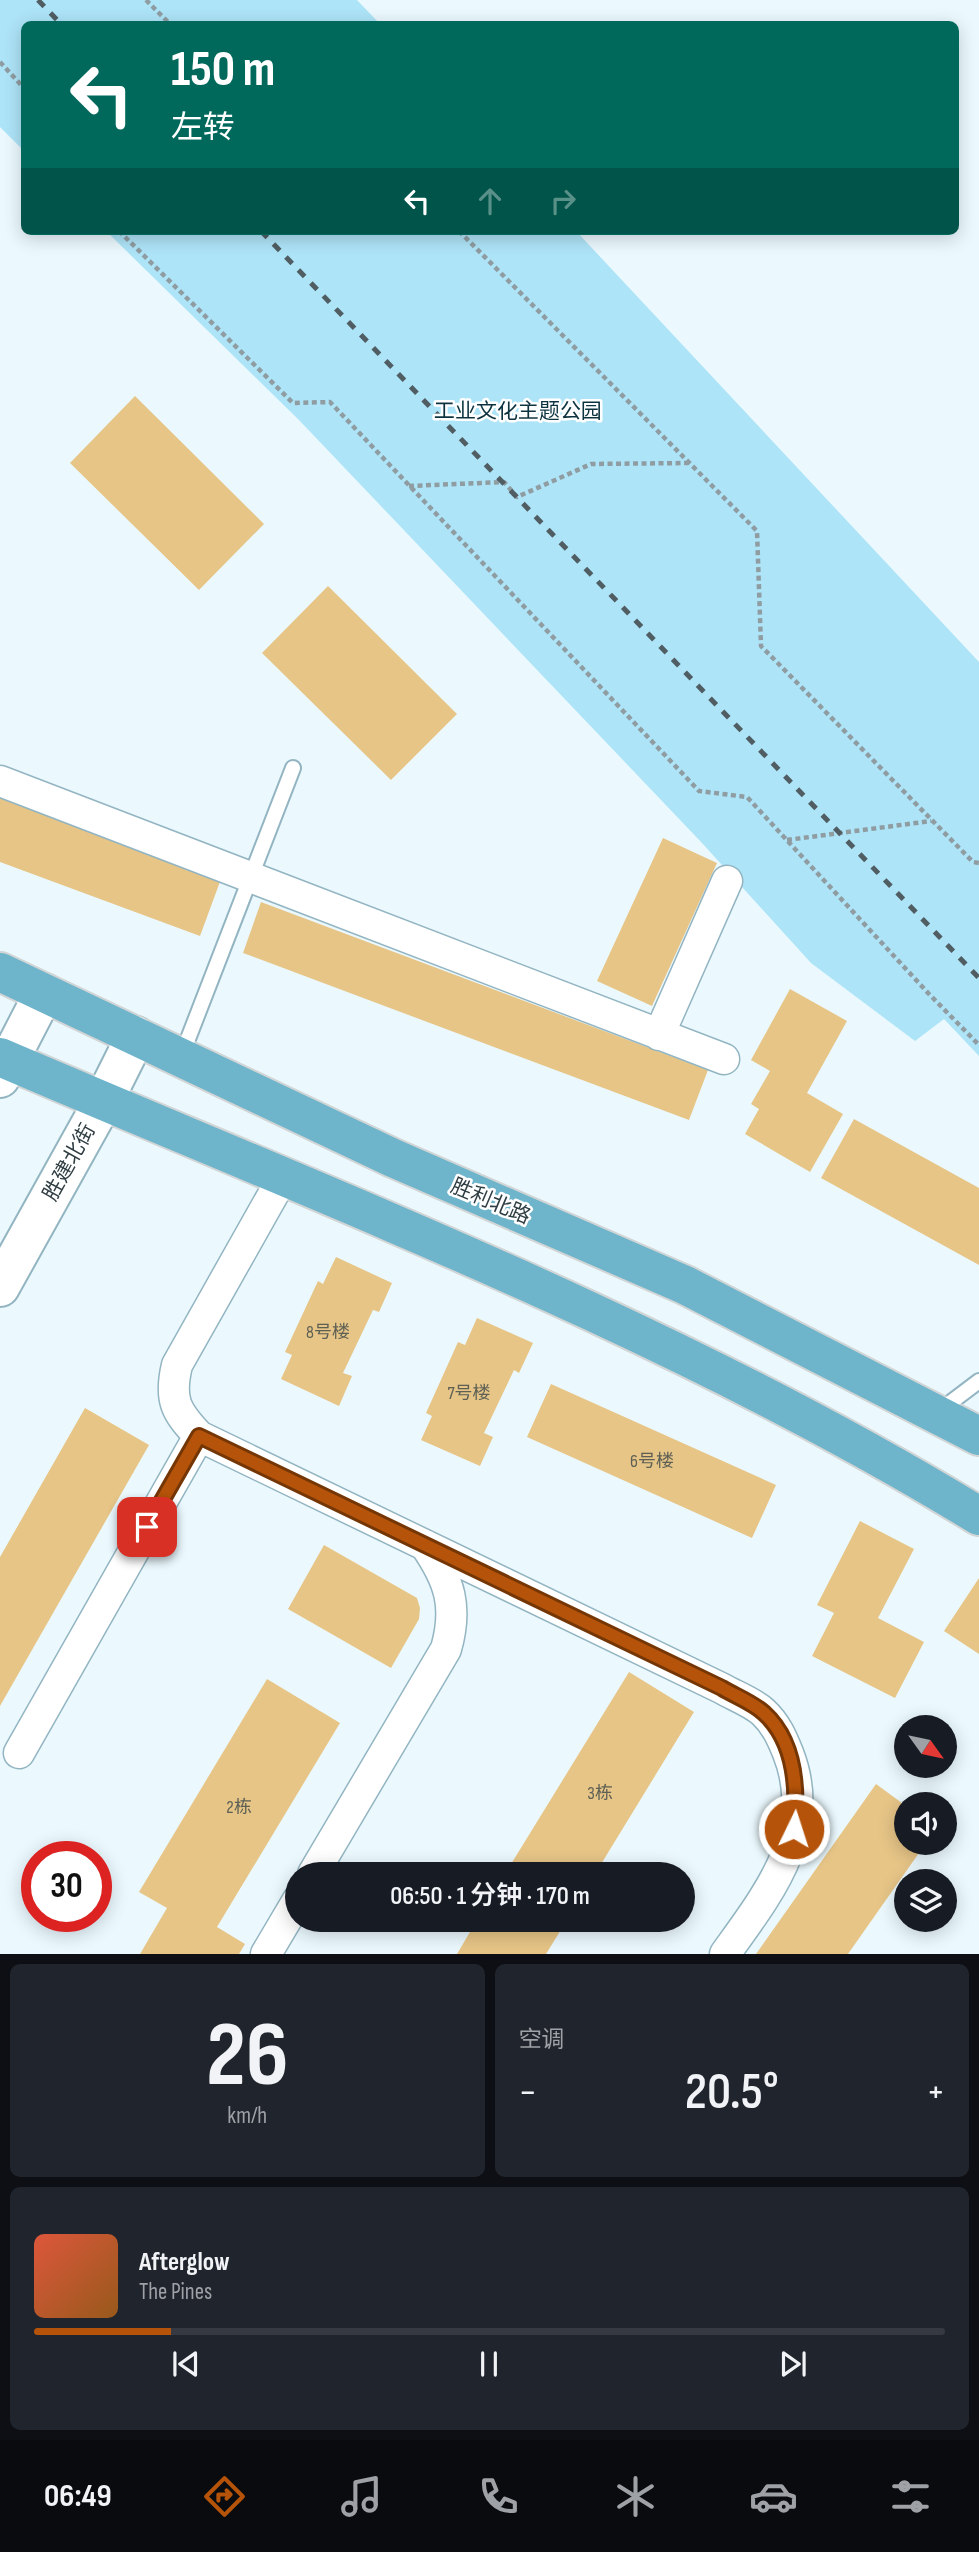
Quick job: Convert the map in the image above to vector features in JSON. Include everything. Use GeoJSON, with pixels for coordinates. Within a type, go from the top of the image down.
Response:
{"type":"FeatureCollection","features":[{"type":"Feature","properties":{"kind":"highway","name":"胜利北路"},"geometry":{"type":"LineString","coordinates":[[0,972],[393,1158],[685,1285],[979,1436]]}},
{"type":"Feature","properties":{"kind":"highway"},"geometry":{"type":"LineString","coordinates":[[3,1065],[104,1100],[475,1260],[701,1362],[924,1482],[979,1516]]}},
{"type":"Feature","properties":{"kind":"main road"},"geometry":{"type":"LineString","coordinates":[[3,1065],[44,993]]}},
{"type":"Feature","properties":{"kind":"main road","name":"胜建北街"},"geometry":{"type":"LineString","coordinates":[[0,1287],[104,1100],[136,1036]]}},
{"type":"Feature","properties":{"kind":"street"},"geometry":{"type":"LineString","coordinates":[[0,781],[724,1059]]}},
{"type":"Feature","properties":{"kind":"street"},"geometry":{"type":"LineString","coordinates":[[659,1035],[727,881]]}},
{"type":"Feature","properties":{"kind":"street"},"geometry":{"type":"LineString","coordinates":[[283,1177],[177,1365],[172,1390],[182,1419],[199,1436],[722,1688],[762,1711],[778,1728],[792,1763],[797,1795],[794,1829],[784,1865],[771,1889],[725,1954]]}},
{"type":"Feature","properties":{"kind":"street"},"geometry":{"type":"LineString","coordinates":[[19,1753],[199,1436]]}},
{"type":"Feature","properties":{"kind":"street"},"geometry":{"type":"LineString","coordinates":[[320,1862],[446,1649],[453,1626],[452,1598],[441,1568],[425,1545]]}},
{"type":"Feature","properties":{"kind":"street"},"geometry":{"type":"LineString","coordinates":[[266,1954],[285,1922]]}},
{"type":"Feature","properties":{"kind":"lane"},"geometry":{"type":"LineString","coordinates":[[181,1057],[293,768]]}},
{"type":"Feature","properties":{"kind":"lane"},"geometry":{"type":"LineString","coordinates":[[936,1414],[979,1381]]}},
{"type":"Feature","properties":{"kind":"path"},"geometry":{"type":"LineString","coordinates":[[146,0],[167,21]]}},
{"type":"Feature","properties":{"kind":"path"},"geometry":{"type":"LineString","coordinates":[[0,62],[21,85]]}},
{"type":"Feature","properties":{"kind":"path"},"geometry":{"type":"LineString","coordinates":[[122,235],[293,403],[330,401],[699,791],[747,797],[979,1045]]}},
{"type":"Feature","properties":{"kind":"path"},"geometry":{"type":"LineString","coordinates":[[463,235],[757,531],[761,646],[973,862],[979,863]]}},
{"type":"Feature","properties":{"kind":"path"},"geometry":{"type":"LineString","coordinates":[[409,486],[504,482],[517,497],[591,464],[689,463]]}},
{"type":"Feature","properties":{"kind":"path"},"geometry":{"type":"LineString","coordinates":[[786,840],[932,821]]}},
{"type":"Feature","properties":{"kind":"green space"},"geometry":{"type":"Polygon","coordinates":[[[0,0],[357,0],[377,21],[21,21],[21,148],[0,127],[0,0]]]}},
{"type":"Feature","properties":{"kind":"green space","name":"工业文化主题公园"},"geometry":{"type":"Polygon","coordinates":[[[110,235],[580,235],[979,662],[979,1056],[944,1019],[915,1041],[811,963],[702,843],[298,419],[110,235]]]}},
{"type":"Feature","properties":{"kind":"building"},"geometry":{"type":"Polygon","coordinates":[[[135,396],[264,524],[199,590],[70,463],[135,396]]]}},
{"type":"Feature","properties":{"kind":"building"},"geometry":{"type":"Polygon","coordinates":[[[328,586],[457,714],[391,780],[262,653],[328,586]]]}},
{"type":"Feature","properties":{"kind":"building"},"geometry":{"type":"Polygon","coordinates":[[[0,797],[221,879],[200,936],[0,862],[0,797]]]}},
{"type":"Feature","properties":{"kind":"building"},"geometry":{"type":"Polygon","coordinates":[[[663,838],[717,863],[652,1006],[597,981],[663,838]]]}},
{"type":"Feature","properties":{"kind":"building"},"geometry":{"type":"Polygon","coordinates":[[[261,902],[708,1070],[689,1120],[243,953],[261,902]]]}},
{"type":"Feature","properties":{"kind":"building"},"geometry":{"type":"Polygon","coordinates":[[[790,989],[847,1021],[807,1093],[843,1114],[810,1172],[745,1134],[759,1109],[751,1104],[770,1071],[751,1060],[790,989]]]}},
{"type":"Feature","properties":{"kind":"building"},"geometry":{"type":"Polygon","coordinates":[[[854,1119],[979,1188],[979,1265],[821,1178],[854,1119]]]}},
{"type":"Feature","properties":{"kind":"building"},"geometry":{"type":"Polygon","coordinates":[[[336,1257],[392,1283],[379,1312],[373,1310],[343,1373],[352,1376],[339,1406],[281,1379],[292,1355],[285,1352],[318,1281],[323,1284],[336,1257]]]}},
{"type":"Feature","properties":{"kind":"building"},"geometry":{"type":"Polygon","coordinates":[[[477,1318],[533,1343],[519,1373],[514,1370],[484,1433],[493,1437],[480,1466],[421,1440],[432,1416],[426,1413],[458,1342],[465,1345],[477,1318]]]}},
{"type":"Feature","properties":{"kind":"building"},"geometry":{"type":"Polygon","coordinates":[[[551,1384],[776,1485],[752,1538],[527,1437],[551,1384]]]}},
{"type":"Feature","properties":{"kind":"building"},"geometry":{"type":"Polygon","coordinates":[[[85,1408],[149,1445],[0,1706],[0,1557],[85,1408]]]}},
{"type":"Feature","properties":{"kind":"building"},"geometry":{"type":"Polygon","coordinates":[[[860,1521],[914,1549],[878,1618],[924,1642],[895,1698],[812,1656],[834,1613],[817,1605],[860,1521]]]}},
{"type":"Feature","properties":{"kind":"building"},"geometry":{"type":"Polygon","coordinates":[[[324,1545],[417,1598],[419,1619],[391,1668],[288,1609],[324,1545]]]}},
{"type":"Feature","properties":{"kind":"building"},"geometry":{"type":"Polygon","coordinates":[[[979,1578],[979,1654],[944,1631],[979,1578]]]}},
{"type":"Feature","properties":{"kind":"building"},"geometry":{"type":"Polygon","coordinates":[[[629,1672],[694,1712],[602,1862],[512,1862],[629,1672]]]}},
{"type":"Feature","properties":{"kind":"building"},"geometry":{"type":"Polygon","coordinates":[[[267,1679],[340,1723],[217,1927],[245,1944],[239,1954],[140,1954],[167,1908],[139,1892],[267,1679]]]}},
{"type":"Feature","properties":{"kind":"building"},"geometry":{"type":"Polygon","coordinates":[[[876,1784],[894,1797],[894,1855],[918,1855],[908,1869],[894,1869],[894,1889],[848,1954],[756,1954],[876,1784]]]}},
{"type":"Feature","properties":{"kind":"building"},"geometry":{"type":"Polygon","coordinates":[[[470,1932],[560,1932],[546,1954],[457,1954],[470,1932]]]}},
{"type":"Feature","properties":{"kind":"railway"},"geometry":{"type":"LineString","coordinates":[[38,0],[58,21]]}},
{"type":"Feature","properties":{"kind":"railway"},"geometry":{"type":"LineString","coordinates":[[265,235],[979,978]]}},
{"type":"Feature","properties":{"kind":"route"},"geometry":{"type":"LineString","coordinates":[[147,1527],[199,1436],[722,1688],[762,1711],[778,1728],[792,1763],[797,1795],[794,1829]]}}]}
